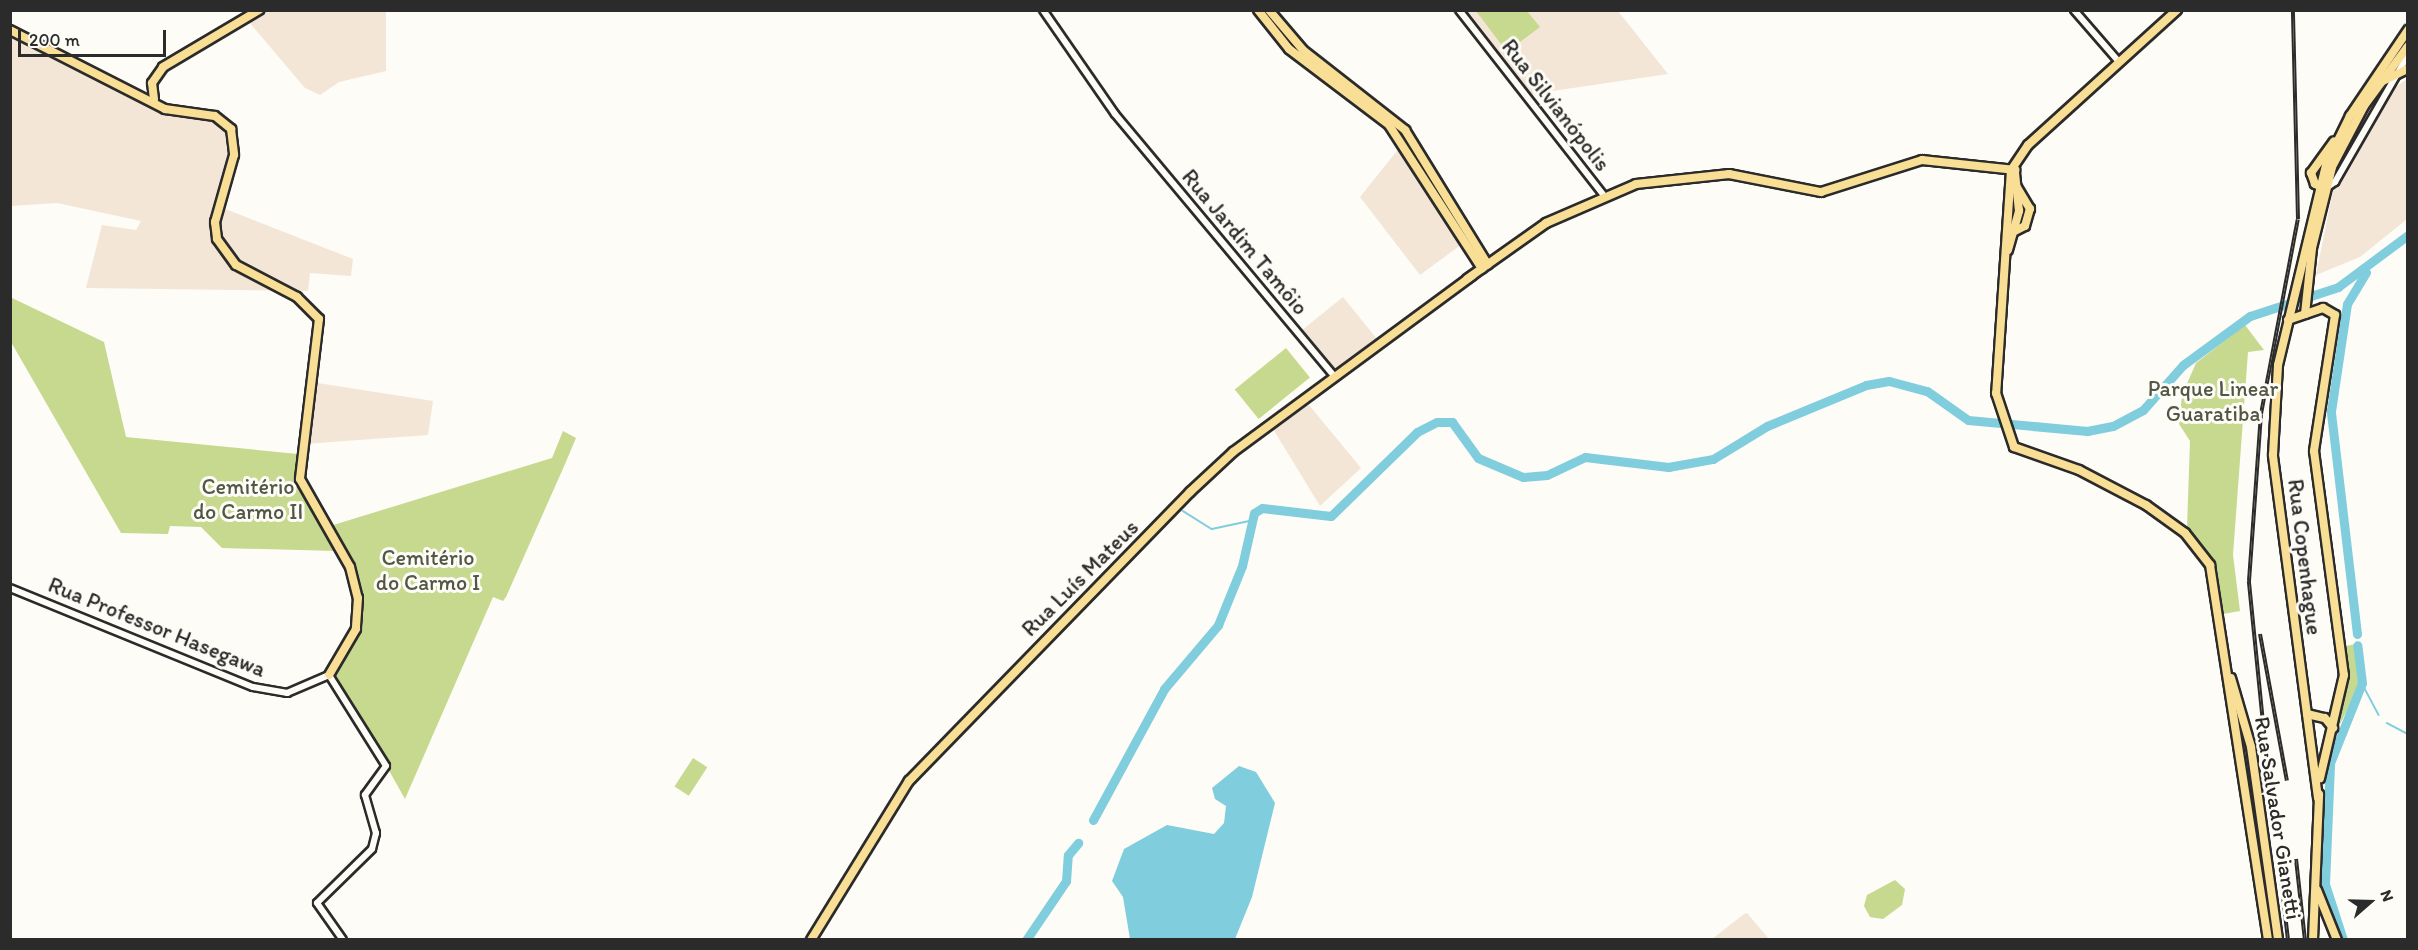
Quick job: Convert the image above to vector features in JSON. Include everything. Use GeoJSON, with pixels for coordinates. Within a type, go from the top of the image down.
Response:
{"type":"FeatureCollection","features":[{"type":"Feature","properties":{"kind":"main road"},"geometry":{"type":"LineString","coordinates":[[154,99],[152,83],[163,67],[259,10]]}},
{"type":"Feature","properties":{"kind":"main road"},"geometry":{"type":"LineString","coordinates":[[1258,10],[1289,49],[1389,126],[1485,267]]}},
{"type":"Feature","properties":{"kind":"main road"},"geometry":{"type":"LineString","coordinates":[[1269,10],[1303,50],[1405,130],[1485,267]]}},
{"type":"Feature","properties":{"kind":"main road"},"geometry":{"type":"LineString","coordinates":[[2005,259],[2008,204],[2014,168],[2028,144],[2177,10]]}},
{"type":"Feature","properties":{"kind":"main road"},"geometry":{"type":"LineString","coordinates":[[10,30],[154,99],[171,111],[215,116],[231,129],[234,155],[215,222],[217,239],[236,265],[297,297],[319,319],[300,479],[350,567],[358,598],[356,629],[329,675]]}},
{"type":"Feature","properties":{"kind":"main road"},"geometry":{"type":"LineString","coordinates":[[2322,188],[2311,172],[2337,139],[2406,35]]}},
{"type":"Feature","properties":{"kind":"main road"},"geometry":{"type":"LineString","coordinates":[[2304,312],[2305,291],[2322,188],[2350,130],[2408,46]]}},
{"type":"Feature","properties":{"kind":"main road"},"geometry":{"type":"LineString","coordinates":[[2382,81],[2408,69]]}},
{"type":"Feature","properties":{"kind":"main road","name":"Rua Luís Mateus"},"geometry":{"type":"LineString","coordinates":[[811,939],[897,797],[932,754],[1220,463],[1546,223],[1603,194],[1672,178],[1729,174],[1785,189],[1832,192],[1894,165],[1936,159],[2014,168]]}},
{"type":"Feature","properties":{"kind":"main road"},"geometry":{"type":"LineString","coordinates":[[2005,259],[2016,231],[2018,198],[2014,168]]}},
{"type":"Feature","properties":{"kind":"main road"},"geometry":{"type":"LineString","coordinates":[[2016,186],[2028,200],[2026,224],[2016,231]]}},
{"type":"Feature","properties":{"kind":"main road","name":"Rua Copenhague"},"geometry":{"type":"LineString","coordinates":[[2318,798],[2273,444],[2288,318],[2322,188]]}},
{"type":"Feature","properties":{"kind":"main road"},"geometry":{"type":"LineString","coordinates":[[2008,204],[2018,198],[2028,200]]}},
{"type":"Feature","properties":{"kind":"main road"},"geometry":{"type":"LineString","coordinates":[[2007,216],[2016,231]]}},
{"type":"Feature","properties":{"kind":"main road","name":"Rua Salvador Gianetti"},"geometry":{"type":"LineString","coordinates":[[2005,259],[1995,383],[2002,417],[2011,443],[2132,497],[2190,538],[2214,574],[2268,939]]}},
{"type":"Feature","properties":{"kind":"main road"},"geometry":{"type":"LineString","coordinates":[[2288,318],[2304,312],[2328,308],[2335,315],[2314,451],[2326,574],[2344,660],[2318,798],[2317,890],[2313,939]]}},
{"type":"Feature","properties":{"kind":"main road","name":"Rua Salvador Gianetti"},"geometry":{"type":"LineString","coordinates":[[2227,668],[2252,749],[2278,939]]}},
{"type":"Feature","properties":{"kind":"main road"},"geometry":{"type":"LineString","coordinates":[[2307,714],[2319,716],[2333,728]]}},
{"type":"Feature","properties":{"kind":"main road"},"geometry":{"type":"LineString","coordinates":[[2310,726],[2319,716]]}},
{"type":"Feature","properties":{"kind":"main road"},"geometry":{"type":"LineString","coordinates":[[2312,740],[2328,742]]}},
{"type":"Feature","properties":{"kind":"main road"},"geometry":{"type":"LineString","coordinates":[[2239,745],[2252,749]]}},
{"type":"Feature","properties":{"kind":"main road"},"geometry":{"type":"LineString","coordinates":[[2317,890],[2337,939]]}},
{"type":"Feature","properties":{"kind":"street","name":"Rua Jardim Tamôio"},"geometry":{"type":"LineString","coordinates":[[1043,10],[1128,130],[1335,377]]}},
{"type":"Feature","properties":{"kind":"street","name":"Rua Silvianópolis"},"geometry":{"type":"LineString","coordinates":[[1459,10],[1603,194]]}},
{"type":"Feature","properties":{"kind":"street"},"geometry":{"type":"LineString","coordinates":[[2074,10],[2119,62]]}},
{"type":"Feature","properties":{"kind":"street"},"geometry":{"type":"LineString","coordinates":[[2322,188],[2335,182],[2408,55]]}},
{"type":"Feature","properties":{"kind":"street","name":"Rua Professor Hasegawa"},"geometry":{"type":"LineString","coordinates":[[10,588],[253,687],[287,693],[329,675]]}},
{"type":"Feature","properties":{"kind":"street"},"geometry":{"type":"LineString","coordinates":[[329,675],[386,766],[365,795],[376,833],[372,849],[317,903],[343,939]]}},
{"type":"Feature","properties":{"kind":"shaded area"},"geometry":{"type":"Polygon","coordinates":[[[267,11],[386,11],[386,71],[339,82],[320,95],[305,88],[249,22],[267,11]]]}},
{"type":"Feature","properties":{"kind":"shaded area"},"geometry":{"type":"Polygon","coordinates":[[[1465,11],[1618,11],[1668,74],[1532,94],[1465,11]]]}},
{"type":"Feature","properties":{"kind":"shaded area"},"geometry":{"type":"Polygon","coordinates":[[[10,32],[141,94],[169,116],[218,122],[230,137],[231,149],[215,205],[353,259],[351,276],[310,273],[308,291],[86,288],[102,225],[136,230],[141,221],[57,203],[11,206],[10,32]]]}},
{"type":"Feature","properties":{"kind":"shaded area"},"geometry":{"type":"Polygon","coordinates":[[[2407,79],[2407,219],[2360,257],[2316,275],[2333,190],[2393,89],[2407,79]]]}},
{"type":"Feature","properties":{"kind":"shaded area"},"geometry":{"type":"Polygon","coordinates":[[[1400,147],[1462,244],[1420,275],[1360,197],[1400,147]]]}},
{"type":"Feature","properties":{"kind":"shaded area"},"geometry":{"type":"Polygon","coordinates":[[[1343,297],[1376,338],[1336,371],[1303,330],[1343,297]]]}},
{"type":"Feature","properties":{"kind":"shaded area"},"geometry":{"type":"Polygon","coordinates":[[[311,382],[433,401],[428,435],[304,444],[311,382]]]}},
{"type":"Feature","properties":{"kind":"shaded area"},"geometry":{"type":"Polygon","coordinates":[[[1309,405],[1361,468],[1320,506],[1273,429],[1309,405]]]}},
{"type":"Feature","properties":{"kind":"shaded area"},"geometry":{"type":"Polygon","coordinates":[[[1747,913],[1769,939],[1712,939],[1744,914],[1747,913]]]}},
{"type":"Feature","properties":{"kind":"green space"},"geometry":{"type":"Polygon","coordinates":[[[1476,11],[1527,11],[1540,27],[1507,52],[1476,11]]]}},
{"type":"Feature","properties":{"kind":"green space","name":"Cemitério do Carmo II"},"geometry":{"type":"Polygon","coordinates":[[[10,297],[104,342],[126,437],[298,454],[302,492],[337,551],[222,548],[201,527],[170,526],[168,534],[121,533],[11,342],[10,297]]]}},
{"type":"Feature","properties":{"kind":"green space","name":"Parque Linear Guaratiba"},"geometry":{"type":"Polygon","coordinates":[[[2245,325],[2264,350],[2248,352],[2233,555],[2240,611],[2223,614],[2215,568],[2187,528],[2190,441],[2179,424],[2182,395],[2196,363],[2245,325]]]}},
{"type":"Feature","properties":{"kind":"green space"},"geometry":{"type":"Polygon","coordinates":[[[1286,348],[1310,378],[1259,419],[1235,390],[1286,348]]]}},
{"type":"Feature","properties":{"kind":"green space","name":"Cemitério do Carmo I"},"geometry":{"type":"Polygon","coordinates":[[[563,431],[576,438],[565,464],[506,597],[503,601],[493,597],[405,799],[336,676],[359,634],[362,604],[354,566],[330,526],[552,458],[563,431]]]}},
{"type":"Feature","properties":{"kind":"green space"},"geometry":{"type":"Polygon","coordinates":[[[2356,644],[2360,685],[2336,732],[2345,694],[2346,646],[2356,644]]]}},
{"type":"Feature","properties":{"kind":"green space"},"geometry":{"type":"Polygon","coordinates":[[[693,758],[707,767],[689,796],[674,787],[693,758]]]}},
{"type":"Feature","properties":{"kind":"green space"},"geometry":{"type":"Polygon","coordinates":[[[1895,880],[1905,889],[1902,905],[1883,919],[1870,917],[1864,906],[1867,895],[1895,880]]]}},
{"type":"Feature","properties":{"kind":"water"},"geometry":{"type":"Polygon","coordinates":[[[1239,766],[1256,772],[1275,803],[1252,897],[1235,939],[1130,939],[1123,897],[1112,881],[1124,849],[1167,825],[1214,834],[1224,823],[1226,806],[1215,799],[1212,788],[1239,766]]]}},
{"type":"Feature","properties":{"kind":"waterway"},"geometry":{"type":"LineString","coordinates":[[1093,820],[1164,689],[1218,625],[1242,566],[1254,513],[1262,508],[1331,516],[1417,432],[1437,422],[1452,422],[1478,458],[1523,477],[1547,475],[1585,457],[1668,467],[1713,459],[1767,426],[1866,385],[1889,381],[1927,391],[1968,420],[2087,431],[2113,426],[2143,410],[2183,365],[2250,316],[2338,287],[2408,235]]}},
{"type":"Feature","properties":{"kind":"waterway"},"geometry":{"type":"LineString","coordinates":[[2357,634],[2331,411],[2347,304],[2366,272]]}},
{"type":"Feature","properties":{"kind":"waterway"},"geometry":{"type":"LineString","coordinates":[[1183,511],[1212,529],[1250,521]]}},
{"type":"Feature","properties":{"kind":"waterway"},"geometry":{"type":"LineString","coordinates":[[2343,940],[2325,884],[2330,763],[2362,683],[2357,645]]}},
{"type":"Feature","properties":{"kind":"waterway"},"geometry":{"type":"LineString","coordinates":[[2362,683],[2379,715]]}},
{"type":"Feature","properties":{"kind":"waterway"},"geometry":{"type":"LineString","coordinates":[[2387,723],[2408,734]]}},
{"type":"Feature","properties":{"kind":"waterway"},"geometry":{"type":"LineString","coordinates":[[1026,940],[1066,881],[1068,855],[1078,843]]}},
{"type":"Feature","properties":{"kind":"railway"},"geometry":{"type":"LineString","coordinates":[[2269,783],[2249,581],[2261,414],[2298,219],[2293,10]]}},
{"type":"Feature","properties":{"kind":"railway"},"geometry":{"type":"LineString","coordinates":[[2260,634],[2287,781]]}},
{"type":"Feature","properties":{"kind":"railway"},"geometry":{"type":"LineString","coordinates":[[2296,859],[2305,940]]}},
{"type":"Feature","properties":{"kind":"railway"},"geometry":{"type":"LineString","coordinates":[[2279,861],[2288,940]]}}]}
